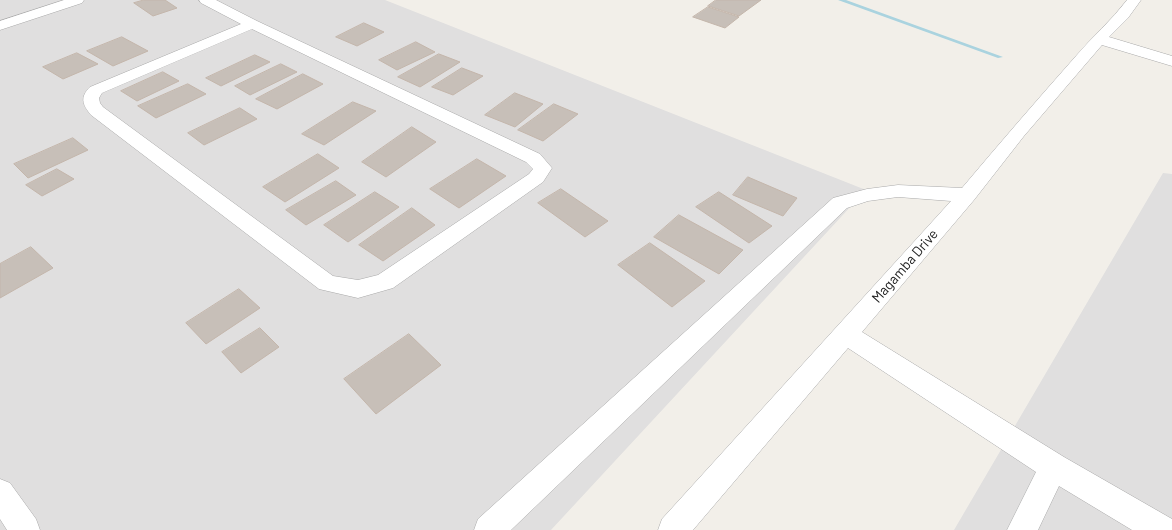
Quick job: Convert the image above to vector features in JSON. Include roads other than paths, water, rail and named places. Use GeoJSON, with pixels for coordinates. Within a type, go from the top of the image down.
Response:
{"type":"FeatureCollection","features":[{"type":"Feature","properties":{"kind":"street"},"geometry":{"type":"LineString","coordinates":[[0,26],[77,0]]}},
{"type":"Feature","properties":{"kind":"street"},"geometry":{"type":"LineString","coordinates":[[206,0],[252,24],[533,158],[543,168],[536,178],[384,282],[358,289],[327,283],[97,111],[90,104],[90,98],[96,90],[252,24]]}},
{"type":"Feature","properties":{"kind":"street","name":"Magamba Drive"},"geometry":{"type":"LineString","coordinates":[[673,530],[967,195],[1018,132],[1099,39],[1123,15],[1134,0]]}},
{"type":"Feature","properties":{"kind":"street"},"geometry":{"type":"LineString","coordinates":[[1099,39],[1172,61]]}},
{"type":"Feature","properties":{"kind":"street"},"geometry":{"type":"LineString","coordinates":[[489,530],[840,203],[867,195],[898,191],[967,195]]}},
{"type":"Feature","properties":{"kind":"street"},"geometry":{"type":"LineString","coordinates":[[846,334],[1054,467],[1161,530]]}},
{"type":"Feature","properties":{"kind":"street"},"geometry":{"type":"LineString","coordinates":[[1022,530],[1054,467]]}},
{"type":"Feature","properties":{"kind":"street"},"geometry":{"type":"LineString","coordinates":[[0,493],[25,530]]}},
{"type":"Feature","properties":{"kind":"waterway"},"geometry":{"type":"LineString","coordinates":[[841,0],[1000,57]]}}]}
